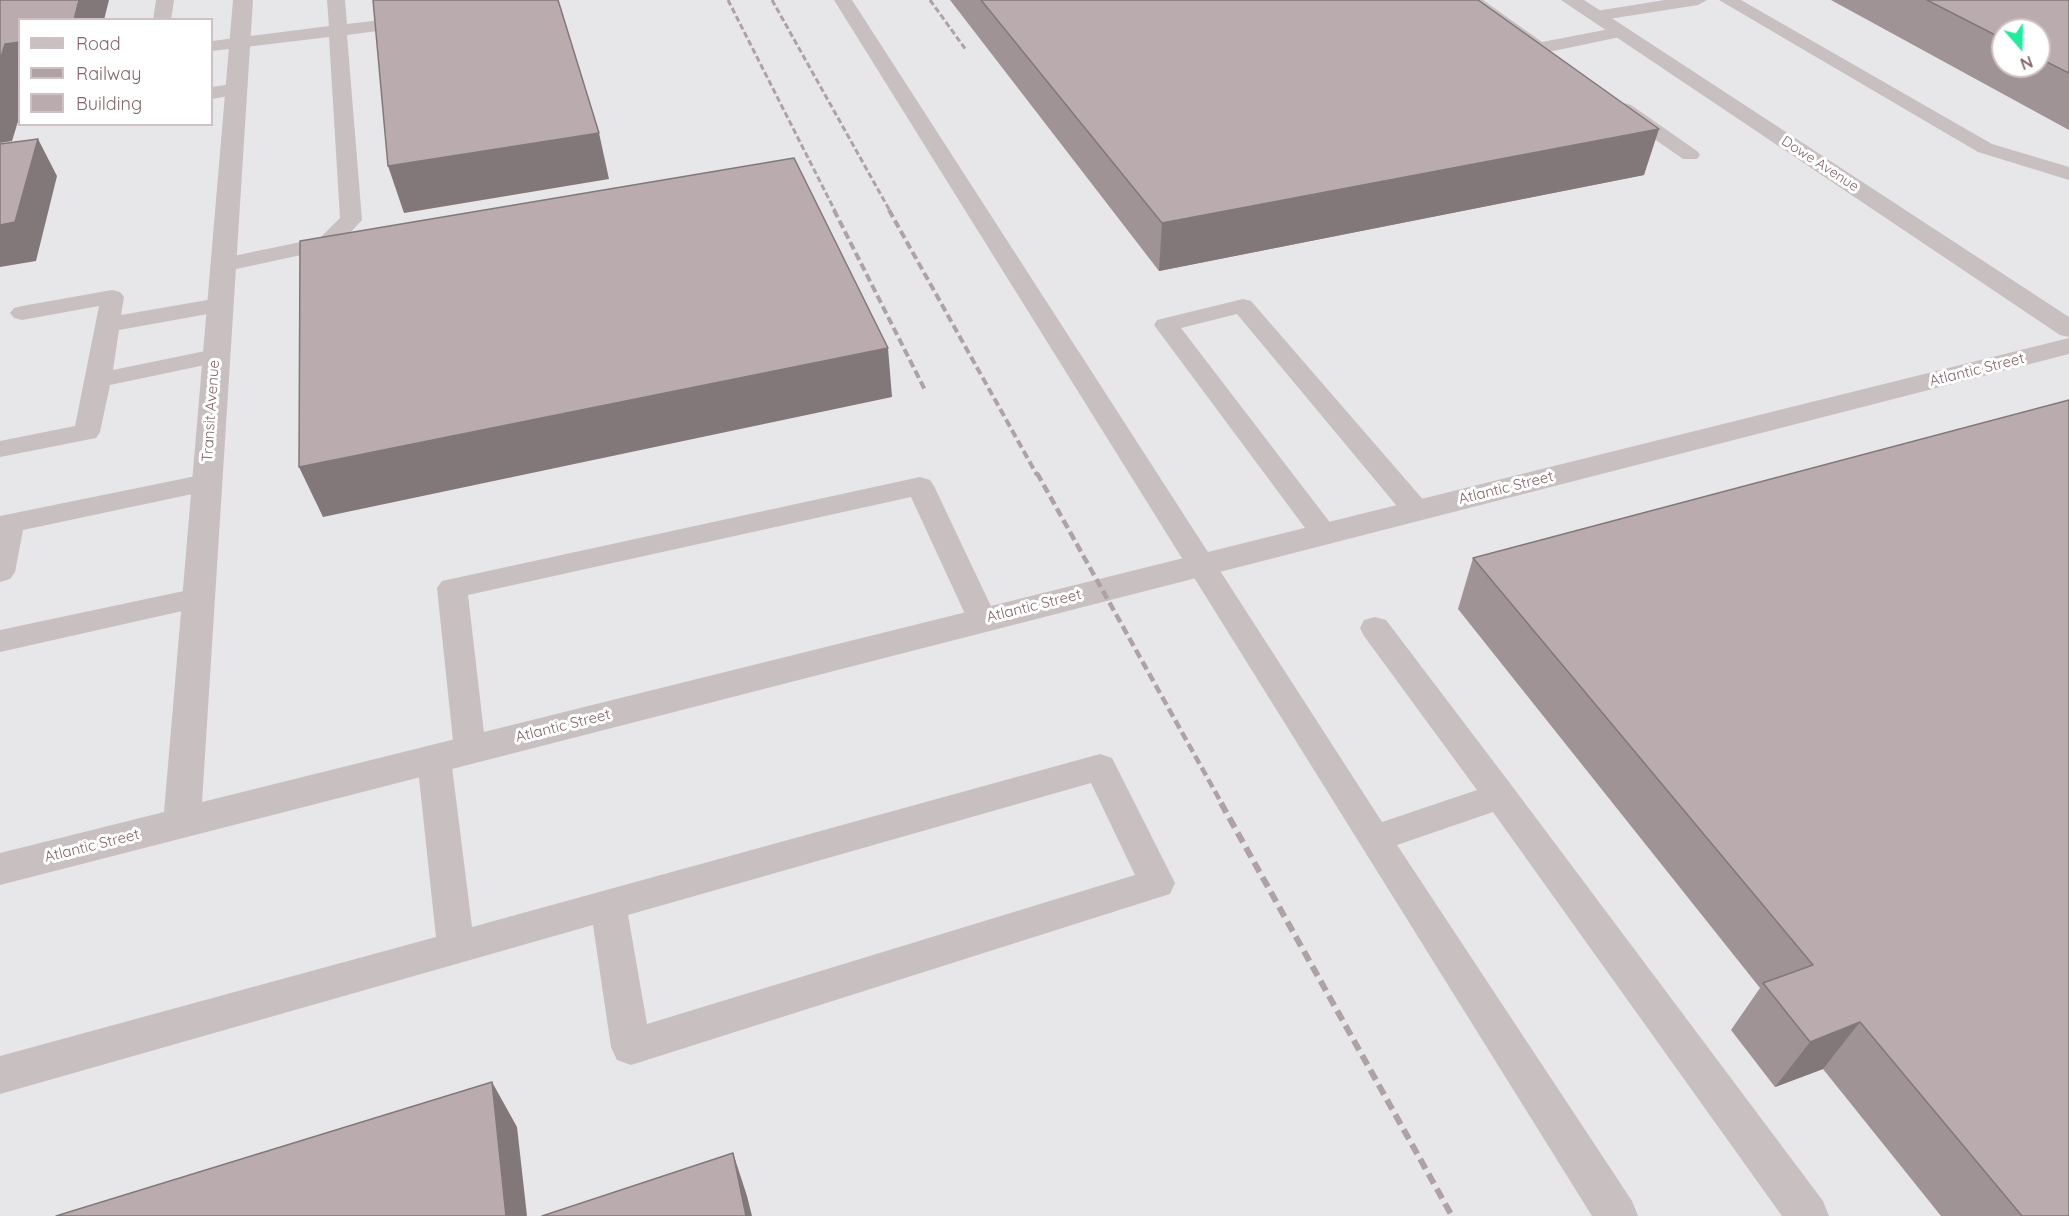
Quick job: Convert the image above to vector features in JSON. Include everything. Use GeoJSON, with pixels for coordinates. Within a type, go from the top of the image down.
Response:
{"type":"FeatureCollection","features":[{"type":"Feature","properties":{"kind":"street","name":"Transit Avenue"},"geometry":{"type":"LineString","coordinates":[[182,823],[222,265],[224,91],[240,41],[243,0]]}},
{"type":"Feature","properties":{"kind":"street","name":"Dowe Avenue"},"geometry":{"type":"LineString","coordinates":[[1571,0],[2069,329]]}},
{"type":"Feature","properties":{"kind":"street","name":"Atlantic Street"},"geometry":{"type":"LineString","coordinates":[[0,869],[2069,346]]}},
{"type":"Feature","properties":{"kind":"lane"},"geometry":{"type":"LineString","coordinates":[[162,18],[165,0]]}},
{"type":"Feature","properties":{"kind":"lane"},"geometry":{"type":"LineString","coordinates":[[328,242],[351,220],[336,0]]}},
{"type":"Feature","properties":{"kind":"lane"},"geometry":{"type":"LineString","coordinates":[[843,0],[1374,839],[1617,1216]]}},
{"type":"Feature","properties":{"kind":"lane"},"geometry":{"type":"LineString","coordinates":[[1472,0],[1558,61]]}},
{"type":"Feature","properties":{"kind":"lane"},"geometry":{"type":"LineString","coordinates":[[1596,16],[1698,0]]}},
{"type":"Feature","properties":{"kind":"lane"},"geometry":{"type":"LineString","coordinates":[[1728,0],[1985,148],[2069,174]]}},
{"type":"Feature","properties":{"kind":"lane"},"geometry":{"type":"LineString","coordinates":[[213,46],[434,19]]}},
{"type":"Feature","properties":{"kind":"lane"},"geometry":{"type":"LineString","coordinates":[[1539,48],[1620,32]]}},
{"type":"Feature","properties":{"kind":"lane"},"geometry":{"type":"LineString","coordinates":[[1605,95],[1689,155]]}},
{"type":"Feature","properties":{"kind":"lane"},"geometry":{"type":"LineString","coordinates":[[222,265],[361,236]]}},
{"type":"Feature","properties":{"kind":"lane"},"geometry":{"type":"LineString","coordinates":[[0,449],[87,432],[99,380],[112,297],[22,313]]}},
{"type":"Feature","properties":{"kind":"lane"},"geometry":{"type":"LineString","coordinates":[[108,325],[219,305]]}},
{"type":"Feature","properties":{"kind":"lane"},"geometry":{"type":"LineString","coordinates":[[1324,534],[1166,325],[1243,306],[1416,510]]}},
{"type":"Feature","properties":{"kind":"lane"},"geometry":{"type":"LineString","coordinates":[[99,380],[215,356]]}},
{"type":"Feature","properties":{"kind":"lane"},"geometry":{"type":"LineString","coordinates":[[0,572],[9,523],[206,483]]}},
{"type":"Feature","properties":{"kind":"lane"},"geometry":{"type":"LineString","coordinates":[[470,750],[452,588],[920,486],[982,619]]}},
{"type":"Feature","properties":{"kind":"lane"},"geometry":{"type":"LineString","coordinates":[[0,640],[198,598]]}},
{"type":"Feature","properties":{"kind":"lane"},"geometry":{"type":"LineString","coordinates":[[1375,628],[1808,1216]]}},
{"type":"Feature","properties":{"kind":"lane"},"geometry":{"type":"LineString","coordinates":[[434,759],[456,948]]}},
{"type":"Feature","properties":{"kind":"lane"},"geometry":{"type":"LineString","coordinates":[[0,1075],[1100,766],[1157,883],[631,1047],[608,905]]}},
{"type":"Feature","properties":{"kind":"lane"},"geometry":{"type":"LineString","coordinates":[[1374,839],[1500,796]]}},
{"type":"Feature","properties":{"kind":"shaded area"},"geometry":{"type":"Polygon","coordinates":[[[0,0],[2069,0],[2069,1216],[0,1216],[0,0]]]}},
{"type":"Feature","properties":{"kind":"building"},"geometry":{"type":"Polygon","coordinates":[[[0,0],[79,0],[74,18],[18,18],[18,42],[5,44],[0,60],[0,0]]]}},
{"type":"Feature","properties":{"kind":"building"},"geometry":{"type":"Polygon","coordinates":[[[373,0],[558,0],[599,133],[388,166],[373,0]]]}},
{"type":"Feature","properties":{"kind":"building"},"geometry":{"type":"Polygon","coordinates":[[[981,0],[1478,0],[1659,129],[1162,223],[981,0]]]}},
{"type":"Feature","properties":{"kind":"building"},"geometry":{"type":"Polygon","coordinates":[[[1927,0],[2069,0],[2069,73],[2051,64],[2051,18],[1991,18],[1991,33],[1927,0]]]}},
{"type":"Feature","properties":{"kind":"building"},"geometry":{"type":"Polygon","coordinates":[[[38,139],[15,222],[0,225],[0,144],[38,139]]]}},
{"type":"Feature","properties":{"kind":"building"},"geometry":{"type":"Polygon","coordinates":[[[794,158],[888,348],[299,467],[300,241],[794,158]]]}},
{"type":"Feature","properties":{"kind":"building"},"geometry":{"type":"Polygon","coordinates":[[[2069,400],[2069,1216],[2022,1216],[1860,1022],[1810,1042],[1763,983],[1813,965],[1473,558],[2069,400]]]}},
{"type":"Feature","properties":{"kind":"building"},"geometry":{"type":"Polygon","coordinates":[[[492,1082],[506,1216],[56,1216],[492,1082]]]}},
{"type":"Feature","properties":{"kind":"building"},"geometry":{"type":"Polygon","coordinates":[[[733,1153],[746,1216],[542,1216],[733,1153]]]}},
{"type":"Feature","properties":{"kind":"railway"},"geometry":{"type":"LineString","coordinates":[[728,0],[835,211]]}},
{"type":"Feature","properties":{"kind":"railway"},"geometry":{"type":"LineString","coordinates":[[772,0],[890,211]]}},
{"type":"Feature","properties":{"kind":"railway"},"geometry":{"type":"LineString","coordinates":[[930,0],[966,50]]}},
{"type":"Feature","properties":{"kind":"railway"},"geometry":{"type":"LineString","coordinates":[[834,210],[926,392]]}},
{"type":"Feature","properties":{"kind":"railway"},"geometry":{"type":"LineString","coordinates":[[889,210],[1037,475]]}},
{"type":"Feature","properties":{"kind":"railway"},"geometry":{"type":"LineString","coordinates":[[1037,473],[1222,804]]}},
{"type":"Feature","properties":{"kind":"railway"},"geometry":{"type":"LineString","coordinates":[[1221,803],[1452,1216]]}}]}
